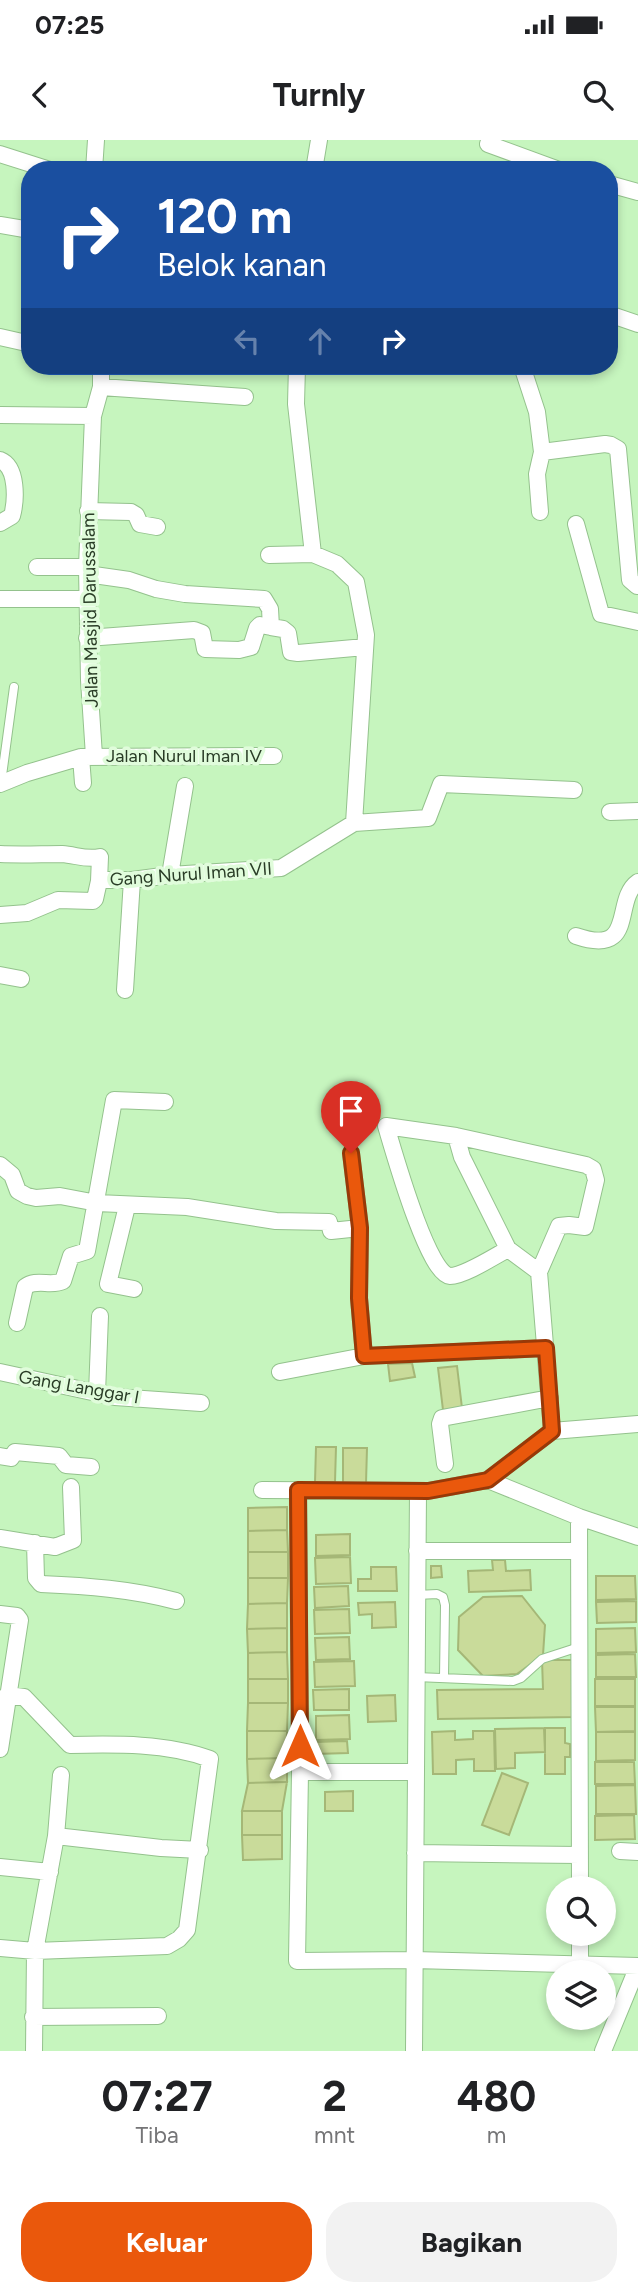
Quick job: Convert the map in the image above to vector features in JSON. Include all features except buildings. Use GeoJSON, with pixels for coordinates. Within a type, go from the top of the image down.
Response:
{"type":"FeatureCollection","features":[{"type":"Feature","properties":{"kind":"street"},"geometry":{"type":"LineString","coordinates":[[95,161],[96,140]]}},
{"type":"Feature","properties":{"kind":"street"},"geometry":{"type":"LineString","coordinates":[[315,161],[318,140]]}},
{"type":"Feature","properties":{"kind":"street"},"geometry":{"type":"LineString","coordinates":[[488,144],[534,161]]}},
{"type":"Feature","properties":{"kind":"street"},"geometry":{"type":"LineString","coordinates":[[2,155],[21,161]]}},
{"type":"Feature","properties":{"kind":"street"},"geometry":{"type":"LineString","coordinates":[[618,186],[638,192]]}},
{"type":"Feature","properties":{"kind":"street"},"geometry":{"type":"LineString","coordinates":[[0,225],[21,228]]}},
{"type":"Feature","properties":{"kind":"street"},"geometry":{"type":"LineString","coordinates":[[618,317],[638,324]]}},
{"type":"Feature","properties":{"kind":"street"},"geometry":{"type":"LineString","coordinates":[[0,337],[21,342]]}},
{"type":"Feature","properties":{"kind":"street","name":"Jalan Masjid Darussalam"},"geometry":{"type":"LineString","coordinates":[[83,783],[88,756],[88,510],[93,416],[101,387],[101,375]]}},
{"type":"Feature","properties":{"kind":"street"},"geometry":{"type":"LineString","coordinates":[[297,375],[296,404],[313,554]]}},
{"type":"Feature","properties":{"kind":"street"},"geometry":{"type":"LineString","coordinates":[[525,375],[537,412],[542,452],[537,474],[540,512]]}},
{"type":"Feature","properties":{"kind":"street"},"geometry":{"type":"LineString","coordinates":[[101,387],[244,397]]}},
{"type":"Feature","properties":{"kind":"street"},"geometry":{"type":"LineString","coordinates":[[0,415],[93,416]]}},
{"type":"Feature","properties":{"kind":"street"},"geometry":{"type":"LineString","coordinates":[[542,452],[605,444],[618,449],[630,580],[637,586]]}},
{"type":"Feature","properties":{"kind":"street"},"geometry":{"type":"LineString","coordinates":[[0,460],[7,463],[10,469],[14,508],[6,520]]}},
{"type":"Feature","properties":{"kind":"street"},"geometry":{"type":"LineString","coordinates":[[88,510],[131,512],[136,515],[139,524],[157,527]]}},
{"type":"Feature","properties":{"kind":"street"},"geometry":{"type":"LineString","coordinates":[[576,524],[601,614],[638,622]]}},
{"type":"Feature","properties":{"kind":"street"},"geometry":{"type":"LineString","coordinates":[[269,555],[313,554],[337,564],[356,582],[366,635],[354,823]]}},
{"type":"Feature","properties":{"kind":"street"},"geometry":{"type":"LineString","coordinates":[[37,568],[87,570],[184,594],[261,598],[270,609],[271,627]]}},
{"type":"Feature","properties":{"kind":"street"},"geometry":{"type":"LineString","coordinates":[[0,599],[87,599]]}},
{"type":"Feature","properties":{"kind":"street"},"geometry":{"type":"LineString","coordinates":[[87,638],[194,631],[202,633],[205,649],[239,650],[251,647],[260,625],[283,629],[288,633],[291,652],[365,647]]}},
{"type":"Feature","properties":{"kind":"street","name":"Jalan Nurul Iman IV"},"geometry":{"type":"LineString","coordinates":[[88,756],[274,755]]}},
{"type":"Feature","properties":{"kind":"street"},"geometry":{"type":"LineString","coordinates":[[1,783],[88,756]]}},
{"type":"Feature","properties":{"kind":"street","name":"Gang Nurul Iman VII"},"geometry":{"type":"LineString","coordinates":[[0,915],[27,913],[58,900],[93,901],[99,881],[281,868],[354,823],[428,818],[441,784],[574,790]]}},
{"type":"Feature","properties":{"kind":"street"},"geometry":{"type":"LineString","coordinates":[[170,875],[185,786]]}},
{"type":"Feature","properties":{"kind":"street"},"geometry":{"type":"LineString","coordinates":[[610,812],[638,811]]}},
{"type":"Feature","properties":{"kind":"street"},"geometry":{"type":"LineString","coordinates":[[0,854],[61,854],[87,859],[100,857],[99,881]]}},
{"type":"Feature","properties":{"kind":"street"},"geometry":{"type":"LineString","coordinates":[[125,990],[132,880]]}},
{"type":"Feature","properties":{"kind":"street"},"geometry":{"type":"LineString","coordinates":[[576,936],[602,942],[617,941],[624,935],[630,924],[632,889],[638,881]]}},
{"type":"Feature","properties":{"kind":"street"},"geometry":{"type":"LineString","coordinates":[[0,975],[21,979]]}},
{"type":"Feature","properties":{"kind":"street"},"geometry":{"type":"LineString","coordinates":[[17,1323],[25,1287],[34,1283],[63,1281],[71,1256],[87,1251],[114,1100],[165,1102]]}},
{"type":"Feature","properties":{"kind":"street"},"geometry":{"type":"LineString","coordinates":[[508,1249],[461,1273],[449,1276],[440,1272],[427,1250],[386,1126],[456,1136],[586,1165],[593,1169],[596,1180],[585,1227],[569,1224],[559,1226],[539,1272],[552,1431]]}},
{"type":"Feature","properties":{"kind":"street"},"geometry":{"type":"LineString","coordinates":[[456,1136],[462,1157],[508,1249],[539,1272]]}},
{"type":"Feature","properties":{"kind":"street"},"geometry":{"type":"LineString","coordinates":[[351,1153],[360,1228],[359,1298],[364,1356]]}},
{"type":"Feature","properties":{"kind":"street"},"geometry":{"type":"LineString","coordinates":[[0,1165],[12,1175],[18,1191],[27,1196],[60,1196],[127,1206],[187,1207],[276,1221],[329,1222],[331,1231],[360,1228]]}},
{"type":"Feature","properties":{"kind":"street"},"geometry":{"type":"LineString","coordinates":[[127,1206],[108,1284],[134,1289]]}},
{"type":"Feature","properties":{"kind":"street"},"geometry":{"type":"LineString","coordinates":[[97,1393],[100,1316]]}},
{"type":"Feature","properties":{"kind":"street"},"geometry":{"type":"LineString","coordinates":[[280,1372],[364,1356],[546,1348]]}},
{"type":"Feature","properties":{"kind":"street","name":"Gang Langgar I"},"geometry":{"type":"LineString","coordinates":[[0,1372],[115,1397],[201,1402]]}},
{"type":"Feature","properties":{"kind":"street"},"geometry":{"type":"LineString","coordinates":[[445,1464],[440,1424],[442,1418],[550,1398]]}},
{"type":"Feature","properties":{"kind":"street"},"geometry":{"type":"LineString","coordinates":[[262,1490],[428,1491],[488,1480],[552,1431],[638,1424]]}},
{"type":"Feature","properties":{"kind":"street"},"geometry":{"type":"LineString","coordinates":[[0,1457],[11,1458],[15,1452],[59,1456],[66,1465],[91,1467]]}},
{"type":"Feature","properties":{"kind":"street"},"geometry":{"type":"LineString","coordinates":[[488,1480],[579,1517],[638,1537]]}},
{"type":"Feature","properties":{"kind":"street"},"geometry":{"type":"LineString","coordinates":[[0,1538],[55,1547],[74,1540],[71,1488]]}},
{"type":"Feature","properties":{"kind":"street"},"geometry":{"type":"LineString","coordinates":[[298,1490],[300,1772],[297,1961],[546,1963]]}},
{"type":"Feature","properties":{"kind":"street"},"geometry":{"type":"LineString","coordinates":[[414,2051],[418,1491]]}},
{"type":"Feature","properties":{"kind":"street"},"geometry":{"type":"LineString","coordinates":[[579,1517],[580,1876]]}},
{"type":"Feature","properties":{"kind":"street"},"geometry":{"type":"LineString","coordinates":[[34,1543],[36,1578],[41,1584],[142,1592],[176,1601]]}},
{"type":"Feature","properties":{"kind":"street"},"geometry":{"type":"LineString","coordinates":[[417,1551],[579,1551]]}},
{"type":"Feature","properties":{"kind":"street"},"geometry":{"type":"LineString","coordinates":[[0,1614],[19,1617],[0,1749]]}},
{"type":"Feature","properties":{"kind":"street"},"geometry":{"type":"LineString","coordinates":[[0,1948],[35,1951],[167,1945],[179,1939],[187,1930],[200,1850],[210,1759],[193,1753],[120,1744],[70,1745],[24,1698],[7,1695]]}},
{"type":"Feature","properties":{"kind":"street"},"geometry":{"type":"LineString","coordinates":[[300,1772],[416,1772]]}},
{"type":"Feature","properties":{"kind":"street"},"geometry":{"type":"LineString","coordinates":[[34,2051],[35,1951],[56,1836],[61,1775]]}},
{"type":"Feature","properties":{"kind":"street"},"geometry":{"type":"LineString","coordinates":[[56,1836],[200,1850]]}},
{"type":"Feature","properties":{"kind":"street"},"geometry":{"type":"LineString","coordinates":[[620,1851],[638,1852]]}},
{"type":"Feature","properties":{"kind":"street"},"geometry":{"type":"LineString","coordinates":[[415,1853],[580,1855]]}},
{"type":"Feature","properties":{"kind":"street"},"geometry":{"type":"LineString","coordinates":[[0,1867],[50,1872]]}},
{"type":"Feature","properties":{"kind":"street"},"geometry":{"type":"LineString","coordinates":[[603,2051],[638,1966],[616,1965]]}},
{"type":"Feature","properties":{"kind":"street"},"geometry":{"type":"LineString","coordinates":[[33,2017],[158,2016]]}},
{"type":"Feature","properties":{"kind":"lane"},"geometry":{"type":"LineString","coordinates":[[1,783],[14,687]]}},
{"type":"Feature","properties":{"kind":"lane"},"geometry":{"type":"LineString","coordinates":[[417,1595],[437,1594],[443,1597],[446,1605],[444,1678]]}},
{"type":"Feature","properties":{"kind":"lane"},"geometry":{"type":"LineString","coordinates":[[416,1677],[513,1681],[521,1678],[542,1659],[579,1647]]}},
{"type":"Feature","properties":{"kind":"route"},"geometry":{"type":"LineString","coordinates":[[300,1746],[298,1490],[428,1491],[488,1480],[552,1431],[546,1348],[364,1356],[359,1298],[360,1228],[351,1153]]}}]}
